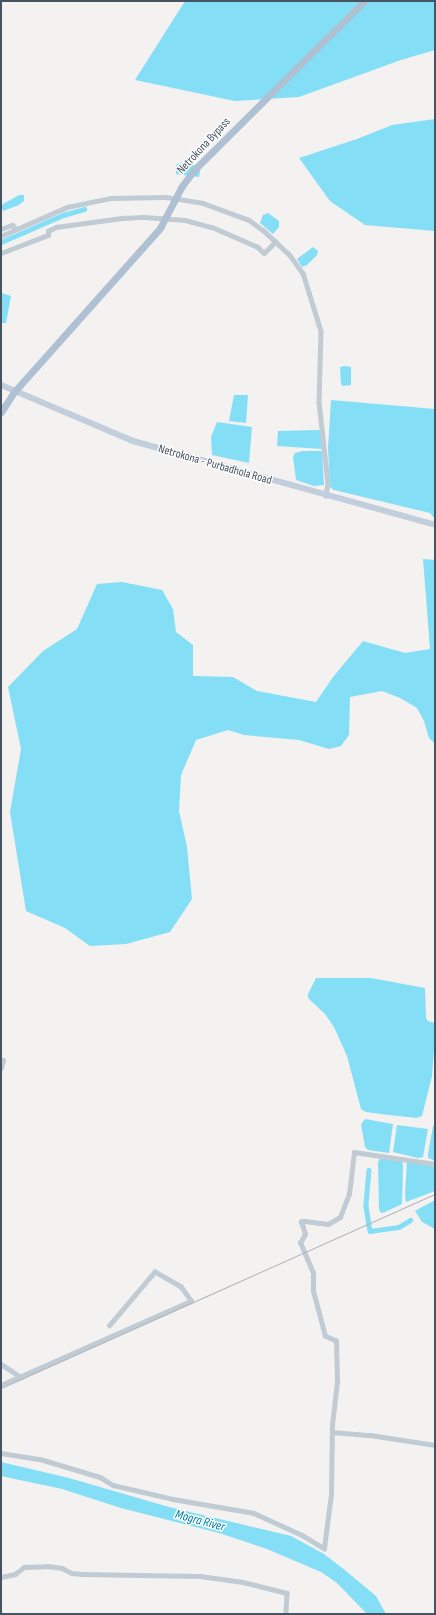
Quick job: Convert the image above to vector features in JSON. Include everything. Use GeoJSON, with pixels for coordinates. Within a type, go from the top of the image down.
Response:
{"type":"FeatureCollection","features":[{"type":"Feature","properties":{"kind":"main road","name":"Netrokona Bypass"},"geometry":{"type":"LineString","coordinates":[[1,412],[14,392],[160,228],[182,186],[194,170],[364,1]]}},
{"type":"Feature","properties":{"kind":"main road","name":"Netrokona - Purbadhola Road"},"geometry":{"type":"LineString","coordinates":[[1,385],[14,392],[133,441],[326,496],[371,506],[435,525]]}},
{"type":"Feature","properties":{"kind":"street"},"geometry":{"type":"LineString","coordinates":[[1,236],[66,207],[111,198],[166,197],[203,203],[249,220],[289,254],[303,273],[321,331],[320,402],[328,483],[326,496]]}},
{"type":"Feature","properties":{"kind":"street"},"geometry":{"type":"LineString","coordinates":[[1,253],[48,235],[48,231],[56,227],[123,218],[144,217],[185,220],[212,228],[258,247],[264,253],[275,242]]}},
{"type":"Feature","properties":{"kind":"street"},"geometry":{"type":"LineString","coordinates":[[1,229],[12,225],[17,229]]}},
{"type":"Feature","properties":{"kind":"street"},"geometry":{"type":"LineString","coordinates":[[1,1068],[3,1060]]}},
{"type":"Feature","properties":{"kind":"street"},"geometry":{"type":"LineString","coordinates":[[1,1453],[40,1459],[100,1477],[113,1485],[166,1497],[254,1513],[302,1535],[324,1548],[331,1494],[332,1432],[337,1382],[336,1341],[325,1336],[313,1291],[312,1272],[300,1243],[305,1234],[302,1222],[328,1224],[340,1218],[349,1194],[354,1152],[435,1164]]}},
{"type":"Feature","properties":{"kind":"street"},"geometry":{"type":"LineString","coordinates":[[1,1385],[191,1301],[180,1286],[155,1272],[110,1325]]}},
{"type":"Feature","properties":{"kind":"street"},"geometry":{"type":"LineString","coordinates":[[1,1364],[21,1377]]}},
{"type":"Feature","properties":{"kind":"street"},"geometry":{"type":"LineString","coordinates":[[332,1432],[370,1435],[435,1445]]}},
{"type":"Feature","properties":{"kind":"street"},"geometry":{"type":"LineString","coordinates":[[1,1576],[15,1574],[24,1567],[48,1566],[62,1568],[72,1573],[81,1574],[200,1576],[243,1582],[287,1593],[286,1614]]}},
{"type":"Feature","properties":{"kind":"water"},"geometry":{"type":"Polygon","coordinates":[[[185,1],[435,1],[435,50],[401,60],[299,97],[235,101],[135,80],[185,1]]]}},
{"type":"Feature","properties":{"kind":"water"},"geometry":{"type":"Polygon","coordinates":[[[435,119],[435,231],[365,225],[330,201],[299,158],[357,139],[392,125],[435,119]]]}},
{"type":"Feature","properties":{"kind":"water"},"geometry":{"type":"Polygon","coordinates":[[[179,163],[201,166],[199,177],[176,174],[176,165],[179,163]]]}},
{"type":"Feature","properties":{"kind":"water"},"geometry":{"type":"Polygon","coordinates":[[[19,195],[24,195],[24,201],[19,205],[3,211],[1,207],[3,204],[19,195]]]}},
{"type":"Feature","properties":{"kind":"water"},"geometry":{"type":"Polygon","coordinates":[[[268,213],[279,221],[279,227],[273,234],[260,223],[263,215],[268,213]]]}},
{"type":"Feature","properties":{"kind":"water"},"geometry":{"type":"Polygon","coordinates":[[[313,247],[318,251],[317,255],[307,265],[302,267],[297,259],[313,247]]]}},
{"type":"Feature","properties":{"kind":"water"},"geometry":{"type":"Polygon","coordinates":[[[2,293],[11,296],[6,323],[1,323],[2,293]]]}},
{"type":"Feature","properties":{"kind":"water"},"geometry":{"type":"Polygon","coordinates":[[[340,367],[351,367],[351,385],[343,386],[341,384],[340,367]]]}},
{"type":"Feature","properties":{"kind":"water"},"geometry":{"type":"Polygon","coordinates":[[[234,395],[248,395],[246,423],[229,421],[234,395]]]}},
{"type":"Feature","properties":{"kind":"water"},"geometry":{"type":"Polygon","coordinates":[[[331,400],[435,409],[435,519],[430,513],[334,490],[330,487],[328,448],[331,400]]]}},
{"type":"Feature","properties":{"kind":"water"},"geometry":{"type":"Polygon","coordinates":[[[217,422],[252,427],[249,463],[212,455],[211,437],[217,422]]]}},
{"type":"Feature","properties":{"kind":"water"},"geometry":{"type":"Polygon","coordinates":[[[320,430],[322,449],[277,446],[278,431],[320,430]]]}},
{"type":"Feature","properties":{"kind":"water"},"geometry":{"type":"Polygon","coordinates":[[[303,451],[322,451],[324,485],[314,486],[296,480],[293,457],[295,453],[303,451]]]}},
{"type":"Feature","properties":{"kind":"water"},"geometry":{"type":"Polygon","coordinates":[[[423,559],[435,560],[435,744],[429,738],[424,721],[417,708],[400,698],[382,691],[350,697],[349,735],[341,746],[329,749],[299,740],[244,735],[228,730],[196,740],[181,775],[179,811],[187,847],[192,899],[170,932],[126,944],[90,946],[65,928],[26,911],[10,812],[21,749],[8,687],[43,651],[77,629],[97,584],[122,582],[162,590],[173,609],[176,632],[193,645],[193,676],[233,677],[257,691],[316,702],[333,677],[363,641],[405,653],[430,649],[423,559]]]}},
{"type":"Feature","properties":{"kind":"water"},"geometry":{"type":"Polygon","coordinates":[[[316,978],[371,978],[425,988],[426,1018],[428,1021],[435,1023],[435,1038],[432,1076],[422,1116],[417,1118],[389,1115],[366,1112],[361,1109],[347,1056],[334,1027],[325,1014],[308,998],[308,994],[316,978]]]}},
{"type":"Feature","properties":{"kind":"water"},"geometry":{"type":"Polygon","coordinates":[[[365,1119],[393,1124],[389,1153],[368,1150],[365,1147],[361,1124],[365,1119]]]}},
{"type":"Feature","properties":{"kind":"water"},"geometry":{"type":"Polygon","coordinates":[[[435,1124],[435,1161],[428,1158],[428,1154],[433,1126],[435,1124]]]}},
{"type":"Feature","properties":{"kind":"water"},"geometry":{"type":"Polygon","coordinates":[[[397,1125],[428,1129],[423,1157],[418,1158],[393,1152],[397,1125]]]}},
{"type":"Feature","properties":{"kind":"water"},"geometry":{"type":"Polygon","coordinates":[[[381,1157],[402,1160],[403,1166],[402,1204],[383,1213],[380,1212],[379,1209],[378,1162],[381,1157]]]}},
{"type":"Feature","properties":{"kind":"water"},"geometry":{"type":"Polygon","coordinates":[[[407,1161],[435,1167],[435,1191],[406,1202],[407,1161]]]}},
{"type":"Feature","properties":{"kind":"water"},"geometry":{"type":"Polygon","coordinates":[[[435,1200],[435,1229],[422,1222],[415,1211],[435,1200]]]}},
{"type":"Feature","properties":{"kind":"water","name":"Mogra River"},"geometry":{"type":"Polygon","coordinates":[[[1,1462],[69,1478],[169,1507],[291,1536],[324,1554],[346,1571],[376,1596],[386,1614],[367,1614],[337,1583],[321,1572],[267,1549],[219,1533],[121,1508],[62,1489],[1,1476],[1,1462]]]}},
{"type":"Feature","properties":{"kind":"waterway"},"geometry":{"type":"LineString","coordinates":[[1,242],[63,215],[84,209]]}},
{"type":"Feature","properties":{"kind":"waterway"},"geometry":{"type":"LineString","coordinates":[[369,1170],[366,1206],[370,1231],[399,1227],[410,1220]]}},
{"type":"Feature","properties":{"kind":"railway"},"geometry":{"type":"LineString","coordinates":[[1,1388],[435,1194]]}}]}
